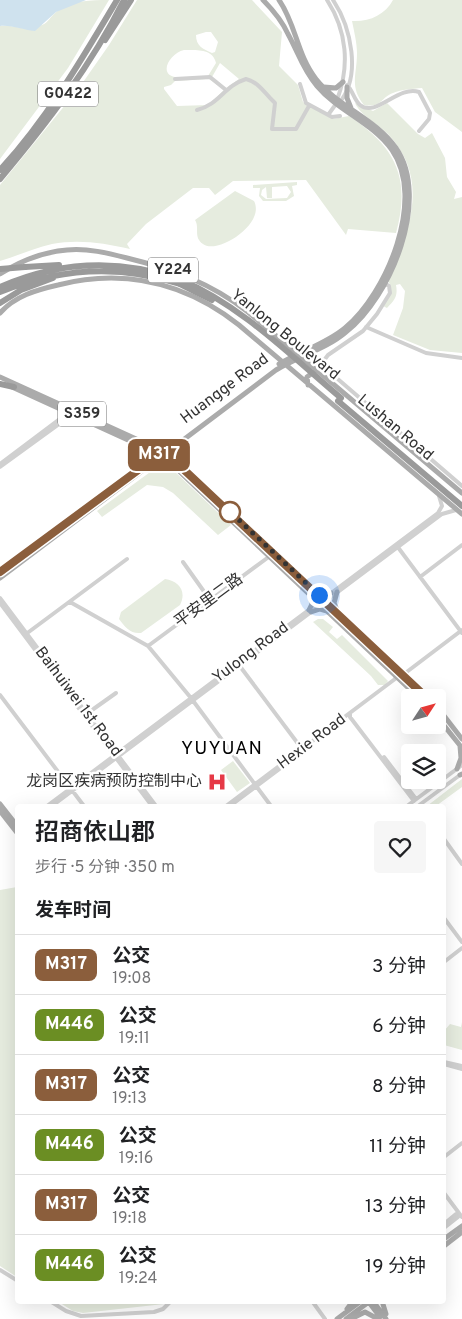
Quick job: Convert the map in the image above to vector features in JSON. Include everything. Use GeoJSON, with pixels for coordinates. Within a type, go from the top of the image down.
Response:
{"type":"FeatureCollection","features":[{"type":"Feature","properties":{"kind":"highway","name":"G0422"},"geometry":{"type":"LineString","coordinates":[[0,170],[44,115],[74,73],[117,0]]}},
{"type":"Feature","properties":{"kind":"highway","name":"G0422"},"geometry":{"type":"LineString","coordinates":[[0,179],[61,104],[86,68],[124,0]]}},
{"type":"Feature","properties":{"kind":"highway"},"geometry":{"type":"LineString","coordinates":[[86,68],[131,0]]}},
{"type":"Feature","properties":{"kind":"highway","name":"Yanlong Boulevard"},"geometry":{"type":"LineString","coordinates":[[0,287],[43,272],[80,265],[108,264],[139,268],[180,282],[234,314],[462,501]]}},
{"type":"Feature","properties":{"kind":"highway"},"geometry":{"type":"LineString","coordinates":[[0,269],[80,265]]}},
{"type":"Feature","properties":{"kind":"highway"},"geometry":{"type":"LineString","coordinates":[[0,303],[27,287],[70,272]]}},
{"type":"Feature","properties":{"kind":"highway","name":"Yanlong Boulevard"},"geometry":{"type":"LineString","coordinates":[[0,292],[35,279],[70,272],[124,272],[180,282]]}},
{"type":"Feature","properties":{"kind":"highway"},"geometry":{"type":"LineString","coordinates":[[0,382],[14,387]]}},
{"type":"Feature","properties":{"kind":"highway","name":"Yanlong Boulevard"},"geometry":{"type":"LineString","coordinates":[[339,400],[459,508]]}},
{"type":"Feature","properties":{"kind":"main road"},"geometry":{"type":"LineString","coordinates":[[263,0],[285,27],[309,77],[367,125],[391,148],[402,172],[406,203],[391,257],[366,306],[339,332],[312,350],[308,357],[310,364]]}},
{"type":"Feature","properties":{"kind":"main road"},"geometry":{"type":"LineString","coordinates":[[279,0],[290,18],[303,58],[321,84],[338,102],[376,126],[394,146],[405,165],[409,181],[410,203],[398,250],[384,283],[373,303],[357,323],[337,340],[312,350],[290,347]]}},
{"type":"Feature","properties":{"kind":"main road"},"geometry":{"type":"LineString","coordinates":[[321,84],[332,89],[346,84],[348,100],[355,111]]}},
{"type":"Feature","properties":{"kind":"main road","name":"Y224"},"geometry":{"type":"LineString","coordinates":[[0,274],[28,259],[49,252],[83,250],[112,254],[162,267],[200,281],[228,297],[274,333],[320,373],[351,395],[462,493]]}},
{"type":"Feature","properties":{"kind":"main road"},"geometry":{"type":"LineString","coordinates":[[0,313],[18,298],[43,288],[98,277],[132,278],[163,285],[198,299],[230,319],[262,345],[438,494],[459,508],[462,514]]}},
{"type":"Feature","properties":{"kind":"main road"},"geometry":{"type":"LineString","coordinates":[[262,345],[272,344],[275,338],[274,333]]}},
{"type":"Feature","properties":{"kind":"main road","name":"Huangge Road"},"geometry":{"type":"LineString","coordinates":[[0,578],[283,364],[312,350]]}},
{"type":"Feature","properties":{"kind":"main road","name":"Huangge Road"},"geometry":{"type":"LineString","coordinates":[[0,572],[139,470],[180,443],[283,364]]}},
{"type":"Feature","properties":{"kind":"main road"},"geometry":{"type":"LineString","coordinates":[[308,385],[307,377],[310,373],[320,373]]}},
{"type":"Feature","properties":{"kind":"main road","name":"S359"},"geometry":{"type":"LineString","coordinates":[[0,377],[163,454],[318,594],[329,612],[410,689]]}},
{"type":"Feature","properties":{"kind":"main road","name":"S359"},"geometry":{"type":"LineString","coordinates":[[14,387],[163,454]]}},
{"type":"Feature","properties":{"kind":"main road"},"geometry":{"type":"LineString","coordinates":[[136,442],[143,456],[139,470]]}},
{"type":"Feature","properties":{"kind":"main road"},"geometry":{"type":"LineString","coordinates":[[149,467],[162,464],[176,465],[176,452],[180,443]]}},
{"type":"Feature","properties":{"kind":"main road","name":"S359"},"geometry":{"type":"LineString","coordinates":[[262,545],[270,556],[308,593],[338,613],[418,689]]}},
{"type":"Feature","properties":{"kind":"main road"},"geometry":{"type":"LineString","coordinates":[[318,594],[325,595],[334,592],[334,604],[338,613]]}},
{"type":"Feature","properties":{"kind":"main road"},"geometry":{"type":"LineString","coordinates":[[308,593],[312,601],[310,611],[320,609],[329,612]]}},
{"type":"Feature","properties":{"kind":"main road"},"geometry":{"type":"LineString","coordinates":[[446,720],[461,743],[460,767]]}},
{"type":"Feature","properties":{"kind":"main road"},"geometry":{"type":"LineString","coordinates":[[446,727],[461,743]]}},
{"type":"Feature","properties":{"kind":"main road"},"geometry":{"type":"LineString","coordinates":[[0,804],[15,827]]}},
{"type":"Feature","properties":{"kind":"main road"},"geometry":{"type":"LineString","coordinates":[[0,811],[15,829]]}},
{"type":"Feature","properties":{"kind":"main road"},"geometry":{"type":"LineString","coordinates":[[9,816],[15,819]]}},
{"type":"Feature","properties":{"kind":"main road"},"geometry":{"type":"LineString","coordinates":[[446,1238],[462,1226]]}},
{"type":"Feature","properties":{"kind":"main road"},"geometry":{"type":"LineString","coordinates":[[446,1244],[462,1232]]}},
{"type":"Feature","properties":{"kind":"main road"},"geometry":{"type":"LineString","coordinates":[[341,1318],[351,1304]]}},
{"type":"Feature","properties":{"kind":"main road"},"geometry":{"type":"LineString","coordinates":[[341,1318],[357,1304]]}},
{"type":"Feature","properties":{"kind":"main road"},"geometry":{"type":"LineString","coordinates":[[341,1318],[366,1304]]}},
{"type":"Feature","properties":{"kind":"main road"},"geometry":{"type":"LineString","coordinates":[[371,1304],[380,1319]]}},
{"type":"Feature","properties":{"kind":"main road"},"geometry":{"type":"LineString","coordinates":[[372,1304],[388,1319]]}},
{"type":"Feature","properties":{"kind":"main road"},"geometry":{"type":"LineString","coordinates":[[383,1304],[388,1319]]}},
{"type":"Feature","properties":{"kind":"main road"},"geometry":{"type":"LineString","coordinates":[[351,1319],[365,1312],[380,1319]]}},
{"type":"Feature","properties":{"kind":"street"},"geometry":{"type":"LineString","coordinates":[[327,0],[338,19],[343,36],[346,58],[346,84],[360,105],[370,108],[379,106],[396,95],[414,90],[419,92],[430,113],[429,119],[419,131]]}},
{"type":"Feature","properties":{"kind":"street"},"geometry":{"type":"LineString","coordinates":[[328,115],[338,102],[346,84],[351,62],[350,44],[344,22],[333,0]]}},
{"type":"Feature","properties":{"kind":"street"},"geometry":{"type":"LineString","coordinates":[[175,79],[210,77],[226,90]]}},
{"type":"Feature","properties":{"kind":"street"},"geometry":{"type":"LineString","coordinates":[[197,110],[210,106],[226,90],[246,79],[257,83],[266,97],[274,103],[272,129],[296,128],[300,126],[303,114],[310,106]]}},
{"type":"Feature","properties":{"kind":"street"},"geometry":{"type":"LineString","coordinates":[[300,84],[304,99],[310,106],[328,115],[340,116]]}},
{"type":"Feature","properties":{"kind":"street","name":"Lushan Road"},"geometry":{"type":"LineString","coordinates":[[384,283],[390,288],[389,294],[366,327],[325,359],[327,370],[351,395],[381,417],[462,486]]}},
{"type":"Feature","properties":{"kind":"street"},"geometry":{"type":"LineString","coordinates":[[366,327],[426,353],[462,358]]}},
{"type":"Feature","properties":{"kind":"street"},"geometry":{"type":"LineString","coordinates":[[0,464],[61,418],[62,409]]}},
{"type":"Feature","properties":{"kind":"street"},"geometry":{"type":"LineString","coordinates":[[0,467],[74,414]]}},
{"type":"Feature","properties":{"kind":"street","name":"Yulong Road"},"geometry":{"type":"LineString","coordinates":[[396,546],[440,511],[442,503],[438,494]]}},
{"type":"Feature","properties":{"kind":"street","name":"Yulong Road"},"geometry":{"type":"LineString","coordinates":[[54,804],[396,546],[445,512],[459,508]]}},
{"type":"Feature","properties":{"kind":"street"},"geometry":{"type":"LineString","coordinates":[[420,577],[462,545]]}},
{"type":"Feature","properties":{"kind":"street"},"geometry":{"type":"LineString","coordinates":[[396,546],[462,631],[404,674]]}},
{"type":"Feature","properties":{"kind":"street","name":"平安里二路"},"geometry":{"type":"LineString","coordinates":[[148,646],[270,556]]}},
{"type":"Feature","properties":{"kind":"street"},"geometry":{"type":"LineString","coordinates":[[26,635],[126,559]]}},
{"type":"Feature","properties":{"kind":"street"},"geometry":{"type":"LineString","coordinates":[[183,562],[210,600]]}},
{"type":"Feature","properties":{"kind":"street","name":"Baihuiwei 1st Road"},"geometry":{"type":"LineString","coordinates":[[0,598],[151,804]]}},
{"type":"Feature","properties":{"kind":"street"},"geometry":{"type":"LineString","coordinates":[[70,602],[148,646],[192,699],[270,804]]}},
{"type":"Feature","properties":{"kind":"street","name":"Baihuiwei 1st Road"},"geometry":{"type":"LineString","coordinates":[[0,603],[26,635]]}},
{"type":"Feature","properties":{"kind":"street"},"geometry":{"type":"LineString","coordinates":[[239,664],[303,750]]}},
{"type":"Feature","properties":{"kind":"street","name":"Hexie Road"},"geometry":{"type":"LineString","coordinates":[[351,715],[395,679],[396,676]]}},
{"type":"Feature","properties":{"kind":"street","name":"Hexie Road"},"geometry":{"type":"LineString","coordinates":[[229,804],[397,681],[401,680]]}},
{"type":"Feature","properties":{"kind":"street"},"geometry":{"type":"LineString","coordinates":[[86,715],[116,693]]}},
{"type":"Feature","properties":{"kind":"street"},"geometry":{"type":"LineString","coordinates":[[0,695],[82,804]]}},
{"type":"Feature","properties":{"kind":"street"},"geometry":{"type":"LineString","coordinates":[[351,715],[415,800]]}},
{"type":"Feature","properties":{"kind":"street","name":"Baihuiwei 1st Road"},"geometry":{"type":"LineString","coordinates":[[116,756],[154,804]]}},
{"type":"Feature","properties":{"kind":"street"},"geometry":{"type":"LineString","coordinates":[[410,804],[460,767]]}},
{"type":"Feature","properties":{"kind":"street"},"geometry":{"type":"LineString","coordinates":[[422,804],[461,774]]}},
{"type":"Feature","properties":{"kind":"street","name":"Hexie Road"},"geometry":{"type":"LineString","coordinates":[[232,804],[256,785]]}},
{"type":"Feature","properties":{"kind":"street","name":"Yulong Road"},"geometry":{"type":"LineString","coordinates":[[50,804],[71,790]]}},
{"type":"Feature","properties":{"kind":"street"},"geometry":{"type":"LineString","coordinates":[[446,843],[462,864]]}},
{"type":"Feature","properties":{"kind":"street"},"geometry":{"type":"LineString","coordinates":[[446,921],[462,942]]}},
{"type":"Feature","properties":{"kind":"street"},"geometry":{"type":"LineString","coordinates":[[446,960],[462,948]]}},
{"type":"Feature","properties":{"kind":"street"},"geometry":{"type":"LineString","coordinates":[[446,1063],[462,1067]]}},
{"type":"Feature","properties":{"kind":"street"},"geometry":{"type":"LineString","coordinates":[[446,1155],[462,1143]]}},
{"type":"Feature","properties":{"kind":"street"},"geometry":{"type":"LineString","coordinates":[[446,1196],[457,1214],[462,1217]]}},
{"type":"Feature","properties":{"kind":"street"},"geometry":{"type":"LineString","coordinates":[[446,1222],[457,1214]]}},
{"type":"Feature","properties":{"kind":"street"},"geometry":{"type":"LineString","coordinates":[[446,1226],[458,1217],[457,1214]]}},
{"type":"Feature","properties":{"kind":"street"},"geometry":{"type":"LineString","coordinates":[[0,1270],[15,1279]]}},
{"type":"Feature","properties":{"kind":"street"},"geometry":{"type":"LineString","coordinates":[[55,1304],[70,1313],[88,1316],[154,1312],[163,1309],[168,1304]]}},
{"type":"Feature","properties":{"kind":"street"},"geometry":{"type":"LineString","coordinates":[[314,1304],[325,1319]]}},
{"type":"Feature","properties":{"kind":"shaded area"},"geometry":{"type":"Polygon","coordinates":[[[109,0],[68,68],[0,159],[0,26],[35,27],[44,24],[56,12],[69,5],[88,1],[109,0]]]}},
{"type":"Feature","properties":{"kind":"shaded area"},"geometry":{"type":"Polygon","coordinates":[[[137,0],[252,0],[282,32],[279,66],[298,85],[303,102],[333,119],[349,116],[378,140],[388,152],[396,166],[402,196],[396,233],[348,229],[346,235],[306,180],[233,181],[215,195],[209,188],[193,188],[146,224],[127,244],[130,249],[91,242],[72,242],[52,244],[0,261],[0,185],[79,88],[137,0]],[[211,32],[196,35],[197,42],[201,47],[212,53],[215,52],[218,42],[211,32]],[[184,50],[171,59],[167,68],[167,72],[175,77],[208,76],[216,63],[214,58],[207,52],[184,50]],[[220,63],[212,77],[226,88],[239,79],[220,63]],[[209,79],[175,81],[171,85],[164,87],[164,89],[177,106],[208,105],[224,90],[209,79]]]}},
{"type":"Feature","properties":{"kind":"shaded area"},"geometry":{"type":"Polygon","coordinates":[[[393,0],[462,0],[462,132],[435,112],[422,88],[396,92],[378,104],[370,106],[364,105],[359,98],[355,86],[357,49],[352,21],[370,19],[381,14],[393,0]]]}},
{"type":"Feature","properties":{"kind":"shaded area"},"geometry":{"type":"Polygon","coordinates":[[[355,103],[373,111],[387,103],[418,134],[425,138],[432,133],[445,158],[447,177],[456,192],[454,199],[462,197],[462,353],[430,350],[393,335],[403,308],[405,291],[400,284],[396,285],[397,292],[392,303],[387,308],[383,306],[391,286],[388,281],[409,225],[412,188],[409,169],[401,151],[388,134],[365,115],[355,103]]]}},
{"type":"Feature","properties":{"kind":"shaded area"},"geometry":{"type":"Polygon","coordinates":[[[297,182],[297,185],[292,186],[294,196],[286,201],[263,201],[259,196],[260,188],[253,188],[253,185],[297,182]],[[287,186],[272,187],[272,198],[267,198],[266,187],[262,190],[261,195],[266,199],[287,198],[291,192],[287,186]]]}},
{"type":"Feature","properties":{"kind":"shaded area"},"geometry":{"type":"Polygon","coordinates":[[[235,191],[254,201],[256,210],[253,219],[247,228],[228,241],[219,245],[210,246],[203,244],[197,235],[195,220],[235,191]]]}},
{"type":"Feature","properties":{"kind":"shaded area"},"geometry":{"type":"Polygon","coordinates":[[[157,467],[172,469],[231,525],[218,535],[173,493],[163,487],[147,485],[102,517],[97,511],[157,467]]]}},
{"type":"Feature","properties":{"kind":"shaded area"},"geometry":{"type":"Polygon","coordinates":[[[165,579],[178,584],[183,595],[180,605],[141,633],[134,632],[123,625],[119,619],[121,612],[165,579]]]}},
{"type":"Feature","properties":{"kind":"shaded area"},"geometry":{"type":"Polygon","coordinates":[[[323,619],[333,627],[329,632],[337,639],[342,635],[388,681],[385,685],[378,685],[371,676],[313,622],[323,619]]]}},
{"type":"Feature","properties":{"kind":"shaded area"},"geometry":{"type":"Polygon","coordinates":[[[233,761],[250,783],[237,792],[221,770],[233,761]]]}},
{"type":"Feature","properties":{"kind":"shaded area"},"geometry":{"type":"Polygon","coordinates":[[[462,779],[462,787],[439,804],[430,804],[462,779]]]}},
{"type":"Feature","properties":{"kind":"shaded area"},"geometry":{"type":"Polygon","coordinates":[[[15,887],[15,1276],[0,1266],[0,890],[15,887]]]}},
{"type":"Feature","properties":{"kind":"shaded area"},"geometry":{"type":"Polygon","coordinates":[[[462,1022],[462,1050],[446,1046],[446,1029],[450,1024],[461,1027],[462,1022]]]}},
{"type":"Feature","properties":{"kind":"shaded area"},"geometry":{"type":"Polygon","coordinates":[[[62,1304],[164,1304],[83,1313],[73,1311],[62,1304]]]}},
{"type":"Feature","properties":{"kind":"water"},"geometry":{"type":"Polygon","coordinates":[[[0,0],[86,0],[56,12],[35,31],[0,26],[0,0]]]}},
{"type":"Feature","properties":{"kind":"bus line","name":"M317"},"geometry":{"type":"LineString","coordinates":[[0,572],[164,451],[418,689]]}},
{"type":"Feature","properties":{"kind":"place","name":"龙岗区疾病预防控制中心"},"geometry":{"type":"Point","coordinates":[217,782]}},
{"type":"Feature","properties":{"kind":"district","name":"YUYUAN"},"geometry":{"type":"Point","coordinates":[222,749]}},
{"type":"Feature","properties":{"kind":"route"},"geometry":{"type":"LineString","coordinates":[[230,512],[225,507],[319,595]]}}]}
